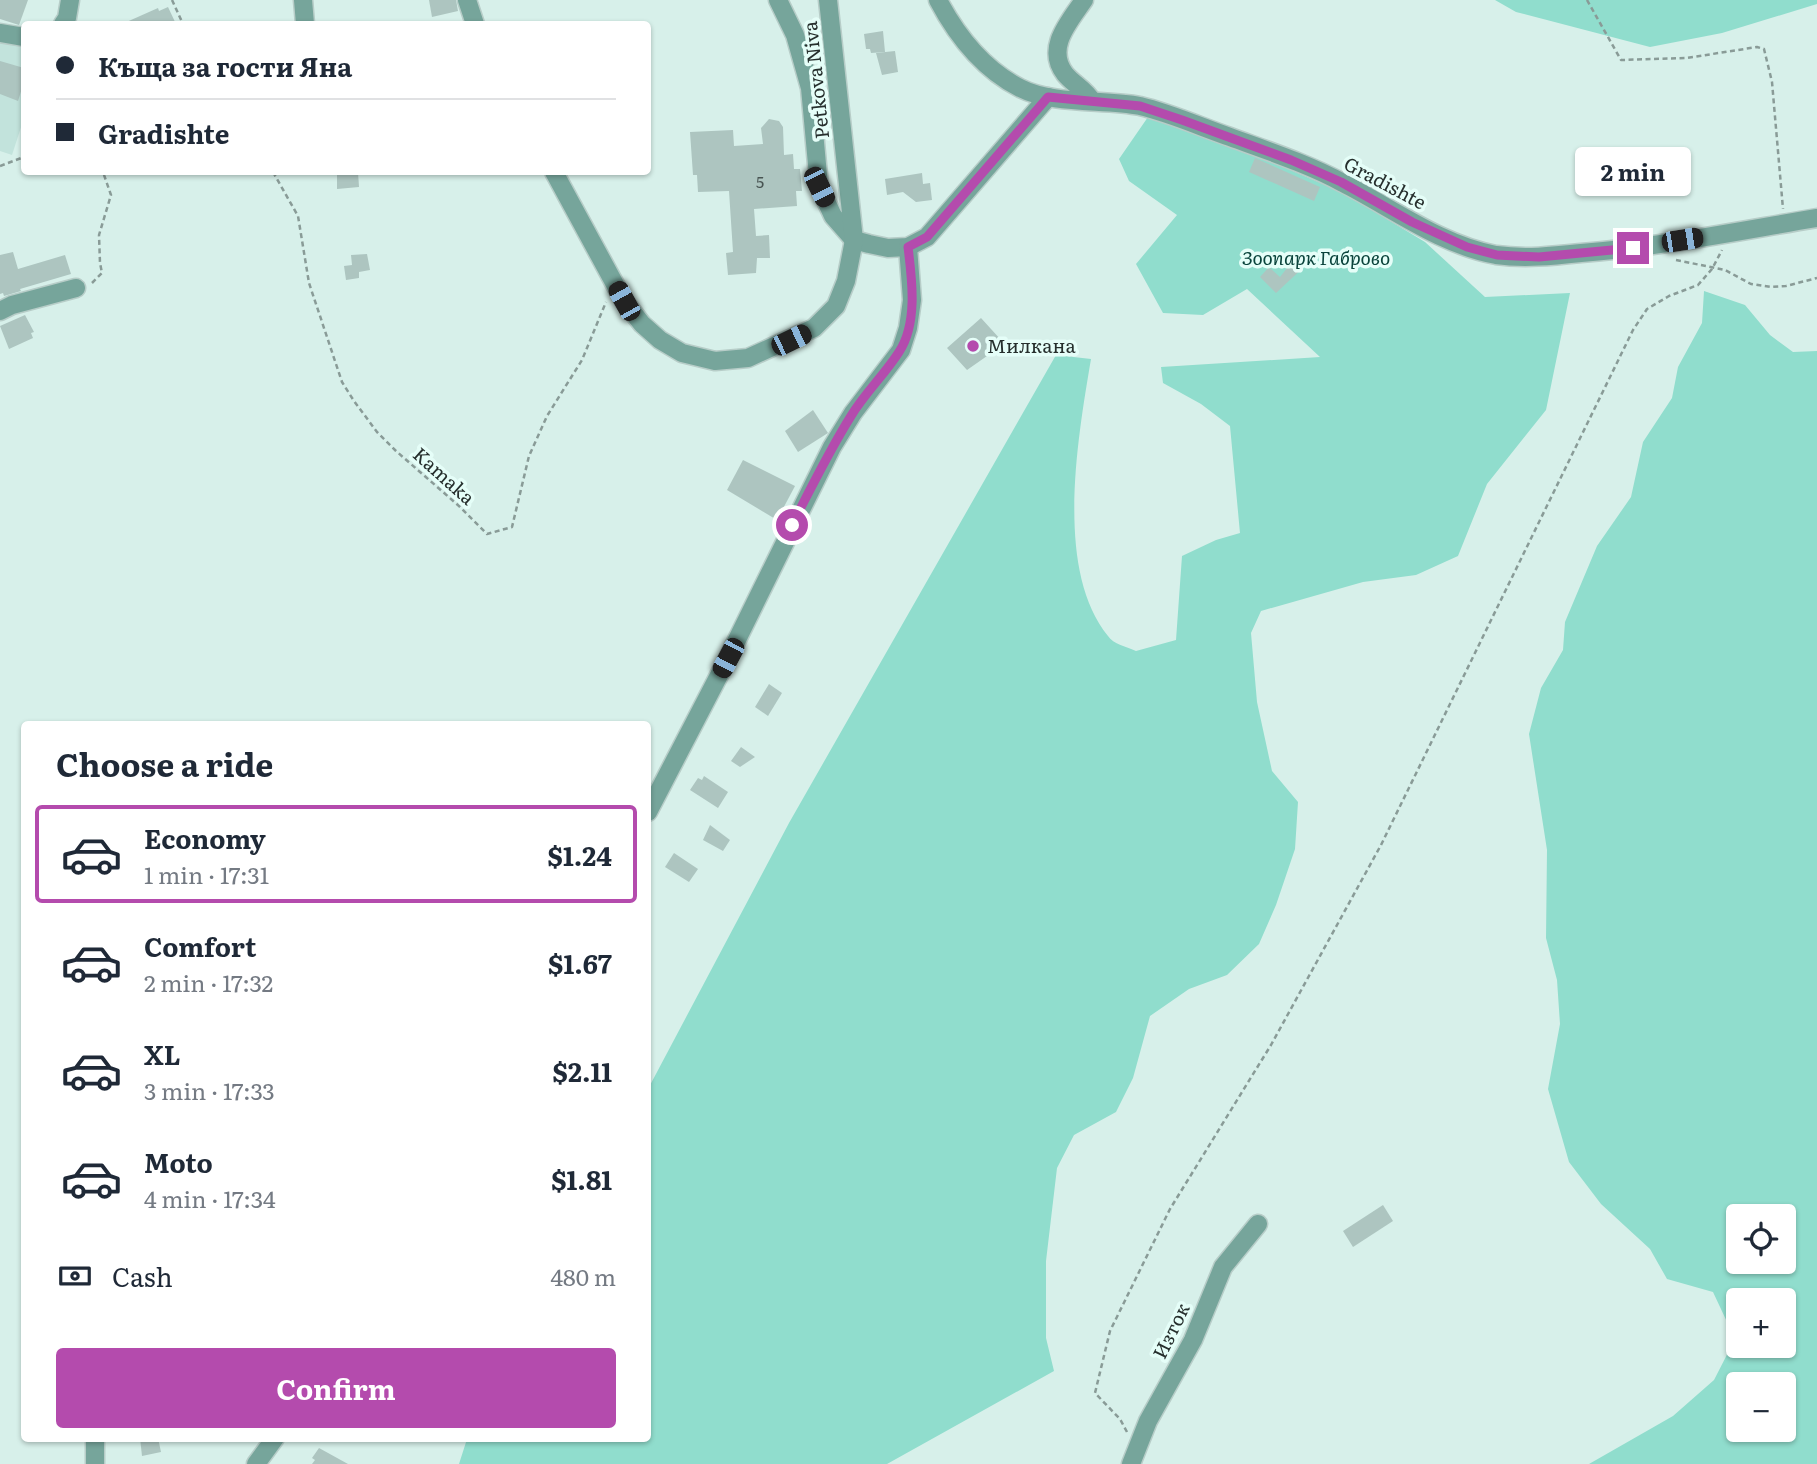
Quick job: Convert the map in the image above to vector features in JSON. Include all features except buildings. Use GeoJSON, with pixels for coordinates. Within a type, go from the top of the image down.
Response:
{"type":"FeatureCollection","features":[{"type":"Feature","properties":{"kind":"street"},"geometry":{"type":"LineString","coordinates":[[65,21],[70,0]]}},
{"type":"Feature","properties":{"kind":"street"},"geometry":{"type":"LineString","coordinates":[[303,0],[305,21]]}},
{"type":"Feature","properties":{"kind":"street"},"geometry":{"type":"LineString","coordinates":[[467,0],[474,21]]}},
{"type":"Feature","properties":{"kind":"street"},"geometry":{"type":"LineString","coordinates":[[778,0],[795,36],[810,88],[819,187],[833,216],[854,240],[888,248],[908,247],[927,237],[1048,97]]}},
{"type":"Feature","properties":{"kind":"street","name":"Petkova Niva"},"geometry":{"type":"LineString","coordinates":[[556,175],[614,283],[642,324],[682,353],[715,361],[748,358],[814,328],[836,306],[846,281],[854,240],[828,0]]}},
{"type":"Feature","properties":{"kind":"street","name":"Gradishte"},"geometry":{"type":"LineString","coordinates":[[938,0],[950,23],[978,57],[1002,78],[1024,90],[1048,97],[1140,106],[1291,160],[1341,182],[1412,222],[1467,247],[1497,255],[1539,257],[1592,253],[1817,218]]}},
{"type":"Feature","properties":{"kind":"street"},"geometry":{"type":"LineString","coordinates":[[1084,0],[1063,31],[1055,50],[1057,62],[1066,76],[1087,92],[1092,101]]}},
{"type":"Feature","properties":{"kind":"street"},"geometry":{"type":"LineString","coordinates":[[0,33],[21,36]]}},
{"type":"Feature","properties":{"kind":"street"},"geometry":{"type":"LineString","coordinates":[[651,806],[832,447],[853,413],[901,350],[908,328],[912,300],[908,247]]}},
{"type":"Feature","properties":{"kind":"street"},"geometry":{"type":"LineString","coordinates":[[0,311],[12,305],[76,288]]}},
{"type":"Feature","properties":{"kind":"street","name":"Изток"},"geometry":{"type":"LineString","coordinates":[[1131,1464],[1147,1421],[1193,1340],[1223,1267],[1258,1224]]}},
{"type":"Feature","properties":{"kind":"street"},"geometry":{"type":"LineString","coordinates":[[95,1442],[96,1464]]}},
{"type":"Feature","properties":{"kind":"street"},"geometry":{"type":"LineString","coordinates":[[256,1464],[272,1442]]}},
{"type":"Feature","properties":{"kind":"path"},"geometry":{"type":"LineString","coordinates":[[172,0],[182,21]]}},
{"type":"Feature","properties":{"kind":"path"},"geometry":{"type":"LineString","coordinates":[[1587,0],[1621,60],[1687,58],[1757,47],[1764,49],[1772,82],[1786,223]]}},
{"type":"Feature","properties":{"kind":"path"},"geometry":{"type":"LineString","coordinates":[[0,166],[21,158]]}},
{"type":"Feature","properties":{"kind":"path"},"geometry":{"type":"LineString","coordinates":[[76,288],[96,282],[102,273],[99,234],[111,195],[104,175]]}},
{"type":"Feature","properties":{"kind":"path","name":"Kamaka"},"geometry":{"type":"LineString","coordinates":[[275,175],[298,216],[309,282],[342,382],[377,432],[487,534],[512,527],[529,456],[547,416],[582,360],[614,283]]}},
{"type":"Feature","properties":{"kind":"path"},"geometry":{"type":"LineString","coordinates":[[1140,1441],[1136,1449],[1120,1419],[1095,1393],[1110,1331],[1170,1209],[1271,1045],[1381,845],[1633,330],[1647,309],[1669,296],[1698,285],[1712,269],[1731,232]]}},
{"type":"Feature","properties":{"kind":"path"},"geometry":{"type":"LineString","coordinates":[[1675,259],[1725,270],[1751,284],[1771,287],[1817,278]]}},
{"type":"Feature","properties":{"kind":"shaded area"},"geometry":{"type":"Polygon","coordinates":[[[0,40],[21,45],[21,127],[12,155],[0,151],[0,40]]]}},
{"type":"Feature","properties":{"kind":"green space"},"geometry":{"type":"Polygon","coordinates":[[[1495,0],[1817,0],[1817,4],[1722,33],[1650,47],[1516,12],[1495,0]]]}},
{"type":"Feature","properties":{"kind":"green space","name":"Зоопарк Габрово"},"geometry":{"type":"Polygon","coordinates":[[[1148,117],[1253,154],[1342,192],[1425,242],[1485,297],[1570,293],[1546,410],[1487,484],[1458,556],[1416,575],[1363,582],[1261,611],[1251,633],[1257,702],[1272,771],[1298,802],[1295,849],[1259,944],[1227,975],[1189,989],[1150,1016],[1133,1078],[1116,1112],[1074,1135],[1057,1168],[1046,1261],[1046,1338],[1054,1371],[887,1464],[459,1464],[466,1442],[651,1442],[651,1083],[789,823],[1056,355],[1091,359],[1076,464],[1075,540],[1081,576],[1091,608],[1110,639],[1136,651],[1176,640],[1182,556],[1216,540],[1240,533],[1230,426],[1201,404],[1163,383],[1161,367],[1320,357],[1247,289],[1203,315],[1163,313],[1136,264],[1177,215],[1129,181],[1119,159],[1148,117]]]}},
{"type":"Feature","properties":{"kind":"green space"},"geometry":{"type":"Polygon","coordinates":[[[1704,291],[1745,305],[1770,335],[1793,352],[1817,351],[1817,1464],[1589,1464],[1673,1416],[1714,1380],[1726,1357],[1796,1358],[1796,1288],[1726,1288],[1726,1320],[1713,1292],[1667,1279],[1650,1249],[1601,1204],[1569,1162],[1548,1089],[1560,1024],[1557,980],[1546,938],[1547,850],[1529,734],[1541,688],[1563,650],[1565,622],[1597,546],[1631,497],[1643,442],[1672,398],[1678,367],[1702,323],[1704,291]]]}},
{"type":"Feature","properties":{"kind":"place","name":"Милкана"},"geometry":{"type":"Point","coordinates":[973,346]}},
{"type":"Feature","properties":{"kind":"route"},"geometry":{"type":"LineString","coordinates":[[792,525],[832,447],[853,413],[901,350],[908,328],[912,300],[908,247],[927,237],[1048,97],[1140,106],[1182,120],[1291,160],[1341,182],[1412,222],[1467,247],[1497,255],[1539,257],[1633,248]]}}]}
